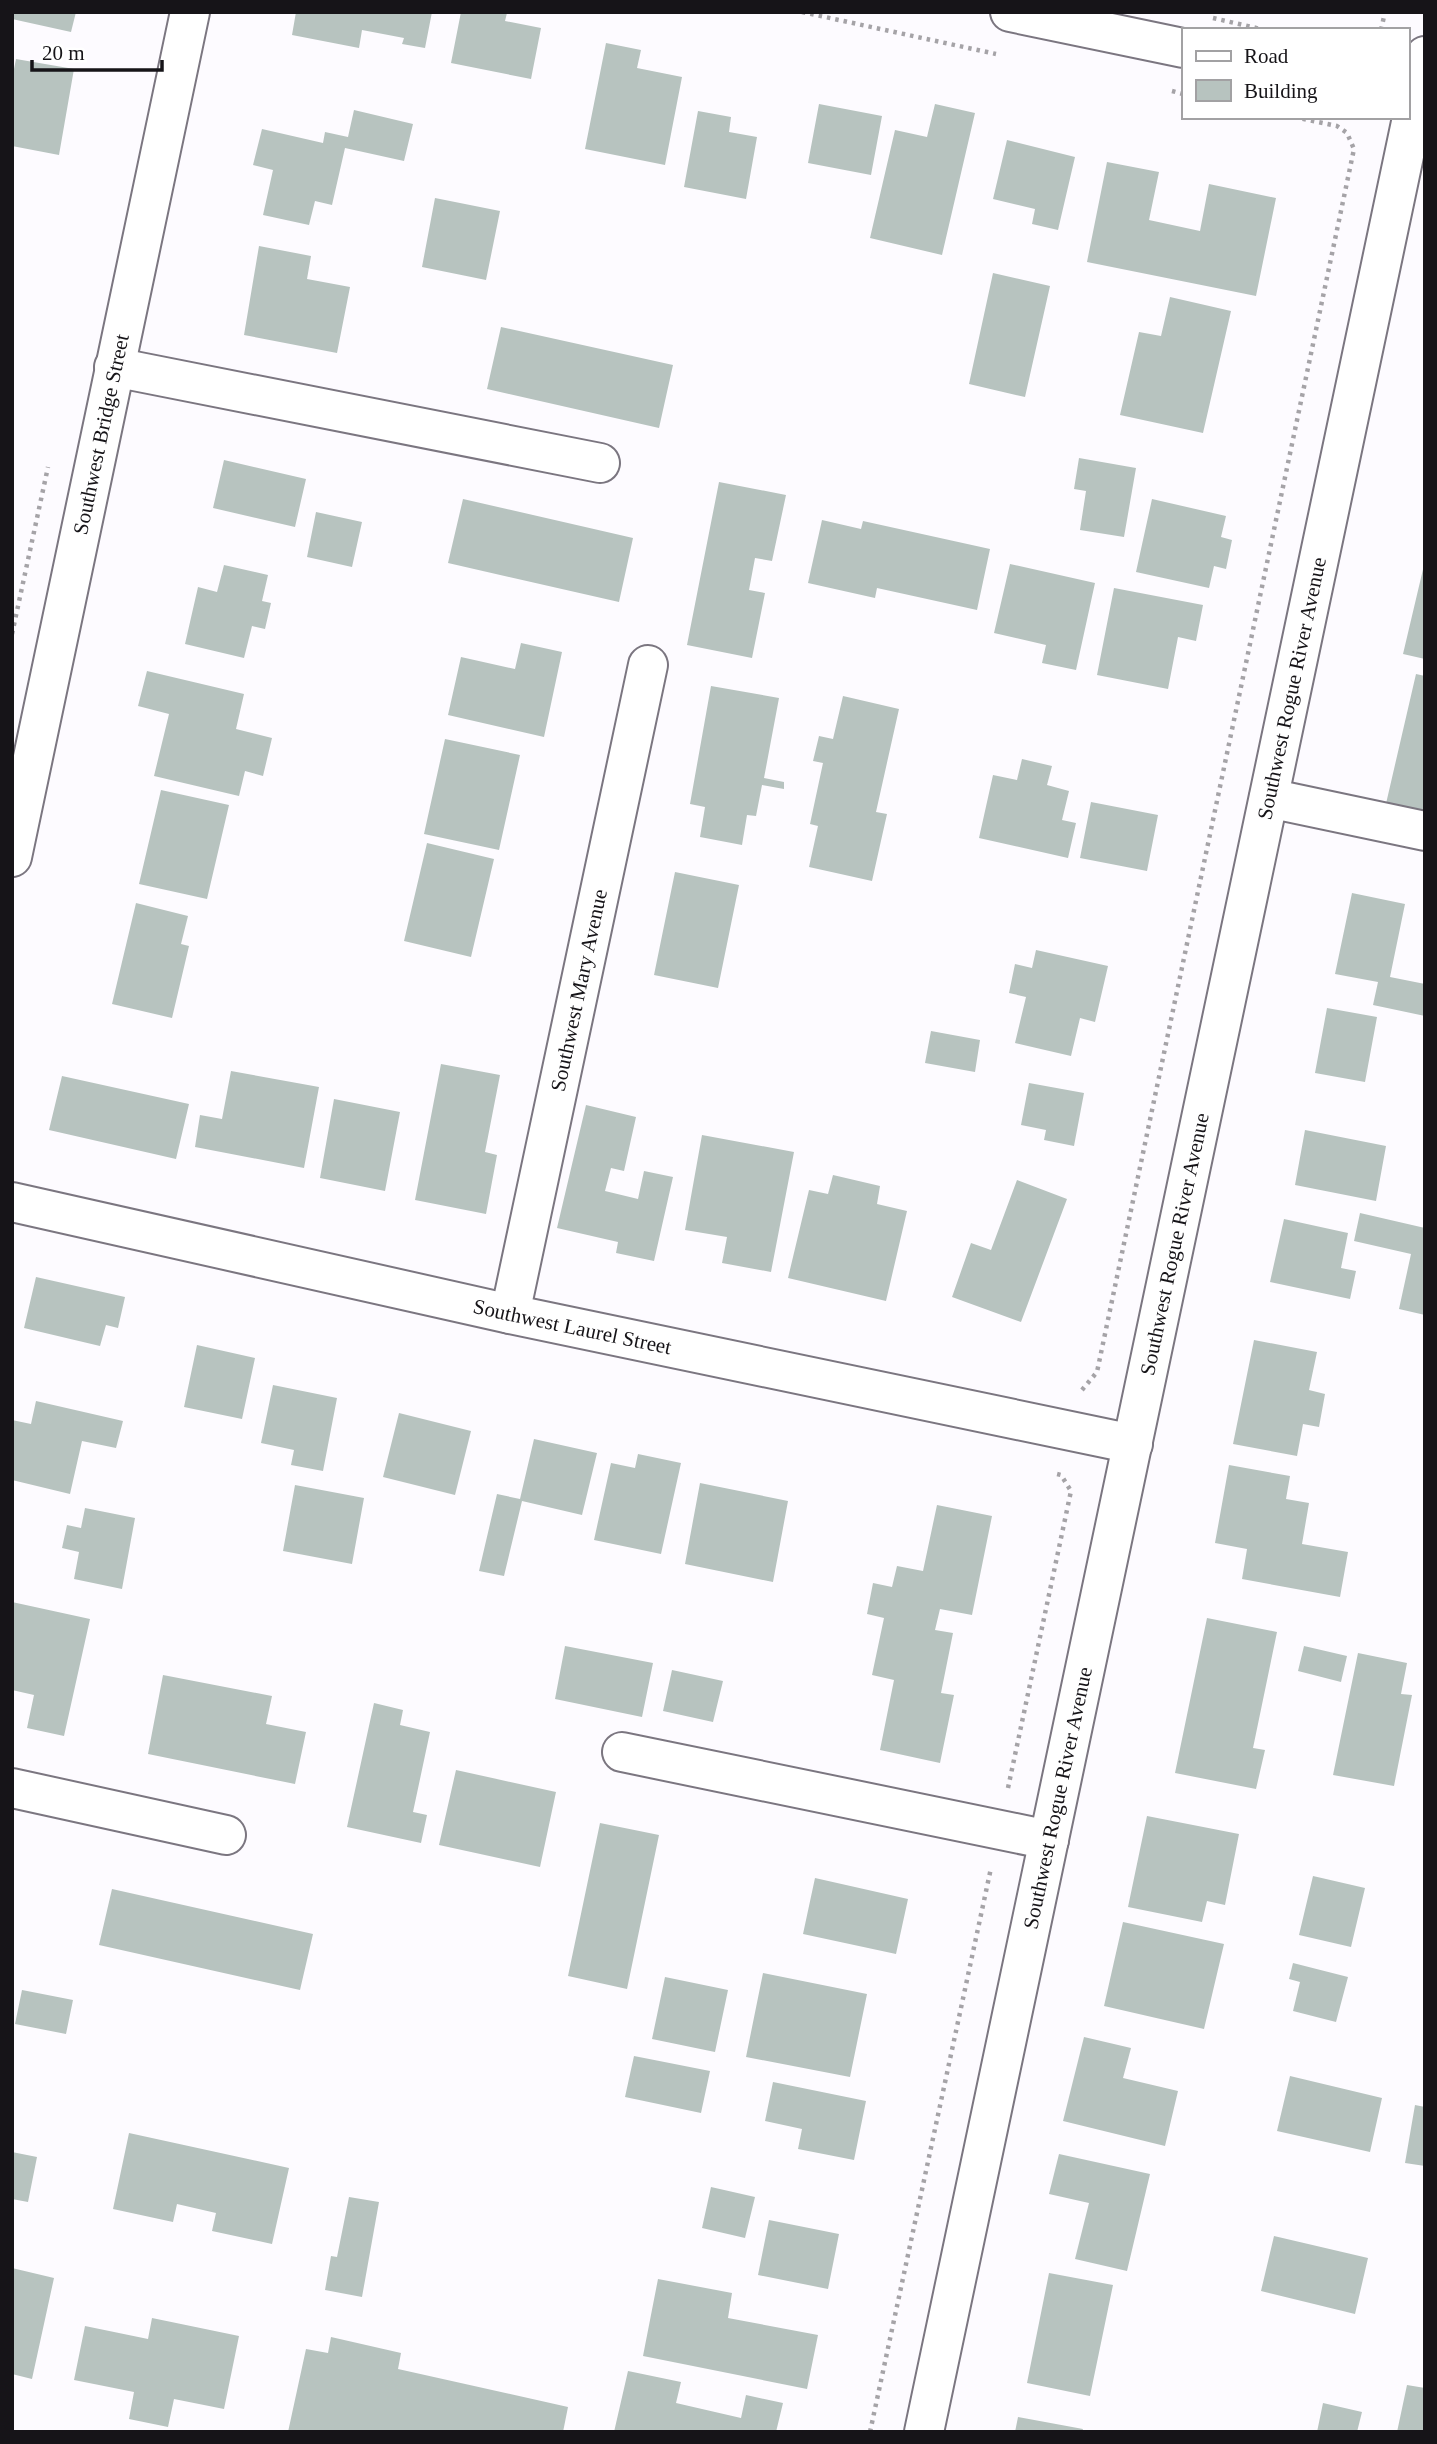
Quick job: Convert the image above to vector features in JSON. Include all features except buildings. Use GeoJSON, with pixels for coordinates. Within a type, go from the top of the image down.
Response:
{"type":"FeatureCollection","features":[{"type":"Feature","properties":{"kind":"street","name":"Southwest Bridge Street"},"geometry":{"type":"LineString","coordinates":[[12,857],[190,12]]}},
{"type":"Feature","properties":{"kind":"street"},"geometry":{"type":"LineString","coordinates":[[1010,12],[1182,48]]}},
{"type":"Feature","properties":{"kind":"street","name":"Southwest Rogue River Avenue"},"geometry":{"type":"LineString","coordinates":[[925,2432],[1269,798],[1416,147],[1412,96],[1425,56]]}},
{"type":"Feature","properties":{"kind":"street"},"geometry":{"type":"LineString","coordinates":[[114,366],[600,463]]}},
{"type":"Feature","properties":{"kind":"street","name":"Southwest Mary Avenue"},"geometry":{"type":"LineString","coordinates":[[510,1314],[648,666]]}},
{"type":"Feature","properties":{"kind":"street"},"geometry":{"type":"LineString","coordinates":[[1269,798],[1425,831]]}},
{"type":"Feature","properties":{"kind":"street","name":"Southwest Laurel Street"},"geometry":{"type":"LineString","coordinates":[[12,1202],[510,1314],[1133,1444]]}},
{"type":"Feature","properties":{"kind":"street"},"geometry":{"type":"LineString","coordinates":[[622,1752],[1049,1840]]}},
{"type":"Feature","properties":{"kind":"street"},"geometry":{"type":"LineString","coordinates":[[12,1788],[226,1835]]}},
{"type":"Feature","properties":{"kind":"path"},"geometry":{"type":"LineString","coordinates":[[1211,18],[1256,28]]}},
{"type":"Feature","properties":{"kind":"path"},"geometry":{"type":"LineString","coordinates":[[1079,1393],[1097,1372],[1354,149],[1347,133],[1337,126],[1304,119]]}},
{"type":"Feature","properties":{"kind":"path"},"geometry":{"type":"LineString","coordinates":[[870,2432],[1071,1491],[1061,1475],[1052,1472]]}}]}
